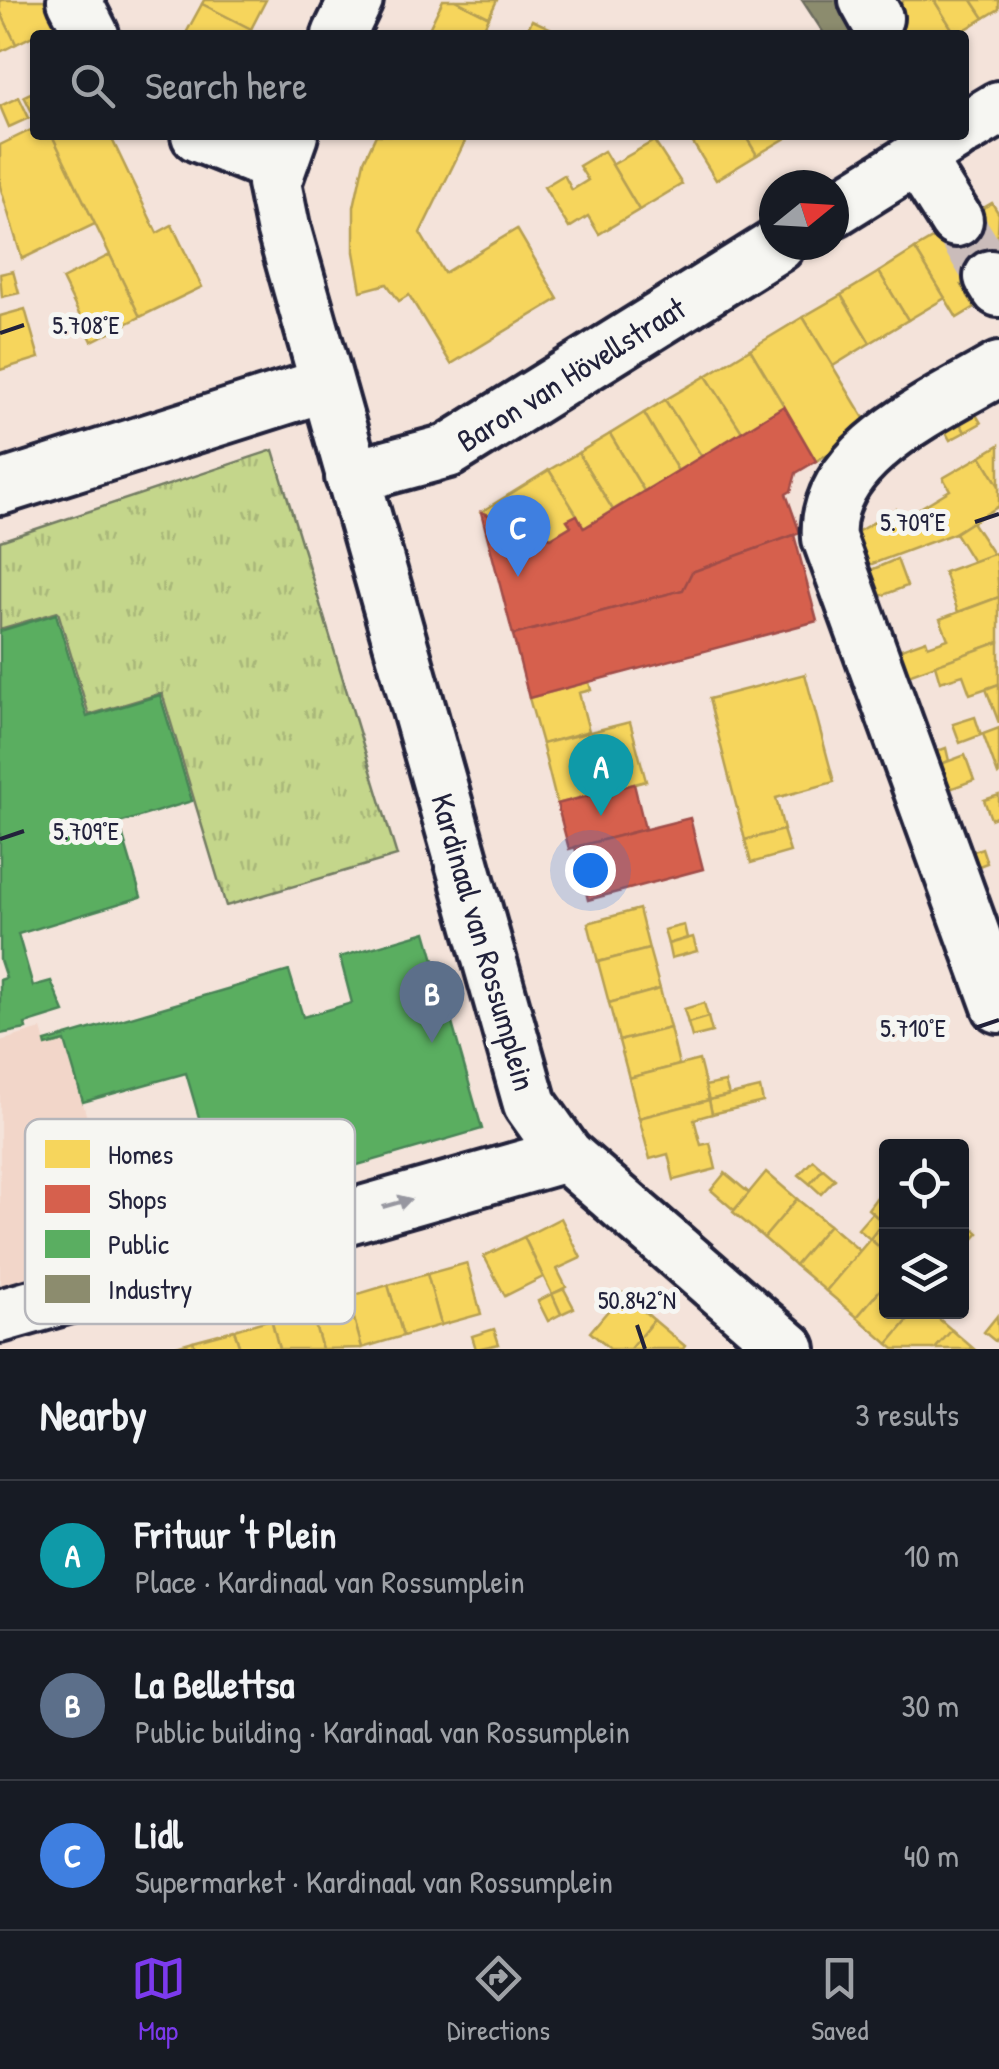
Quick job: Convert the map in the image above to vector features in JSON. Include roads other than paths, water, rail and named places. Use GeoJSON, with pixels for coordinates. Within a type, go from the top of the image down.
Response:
{"type":"FeatureCollection","features":[{"type":"Feature","properties":{"kind":"street"},"geometry":{"type":"LineString","coordinates":[[74,0],[89,30]]}},
{"type":"Feature","properties":{"kind":"street"},"geometry":{"type":"LineString","coordinates":[[341,30],[356,0]]}},
{"type":"Feature","properties":{"kind":"street"},"geometry":{"type":"LineString","coordinates":[[969,125],[999,108]]}},
{"type":"Feature","properties":{"kind":"street"},"geometry":{"type":"LineString","coordinates":[[225,140],[284,151]]}},
{"type":"Feature","properties":{"kind":"street"},"geometry":{"type":"LineString","coordinates":[[849,200],[943,140]]}},
{"type":"Feature","properties":{"kind":"street"},"geometry":{"type":"LineString","coordinates":[[945,140],[956,220]]}},
{"type":"Feature","properties":{"kind":"street","name":"Kardinaal van Rossumplein"},"geometry":{"type":"LineString","coordinates":[[284,151],[275,197],[522,1080],[540,1124],[566,1155],[788,1349]]}},
{"type":"Feature","properties":{"kind":"street","name":"Baron van Hövellstraat"},"geometry":{"type":"LineString","coordinates":[[352,477],[448,452],[759,257]]}},
{"type":"Feature","properties":{"kind":"street"},"geometry":{"type":"LineString","coordinates":[[999,369],[928,411],[852,466],[830,503],[827,522],[828,538],[999,1006]]}},
{"type":"Feature","properties":{"kind":"street"},"geometry":{"type":"LineString","coordinates":[[0,488],[325,385]]}},
{"type":"Feature","properties":{"kind":"street"},"geometry":{"type":"LineString","coordinates":[[355,1215],[566,1155]]}},
{"type":"Feature","properties":{"kind":"street"},"geometry":{"type":"LineString","coordinates":[[0,1316],[25,1309]]}},
{"type":"Feature","properties":{"kind":"tunnel"},"geometry":{"type":"LineString","coordinates":[[956,220],[991,277]]}},
{"type":"Feature","properties":{"kind":"place","name":"Lidl"},"geometry":{"type":"Point","coordinates":[518,577]}},
{"type":"Feature","properties":{"kind":"place","name":"Frituur 't Plein"},"geometry":{"type":"Point","coordinates":[601,816]}},
{"type":"Feature","properties":{"kind":"place","name":"La Bellettsa"},"geometry":{"type":"Point","coordinates":[432,1043]}}]}
